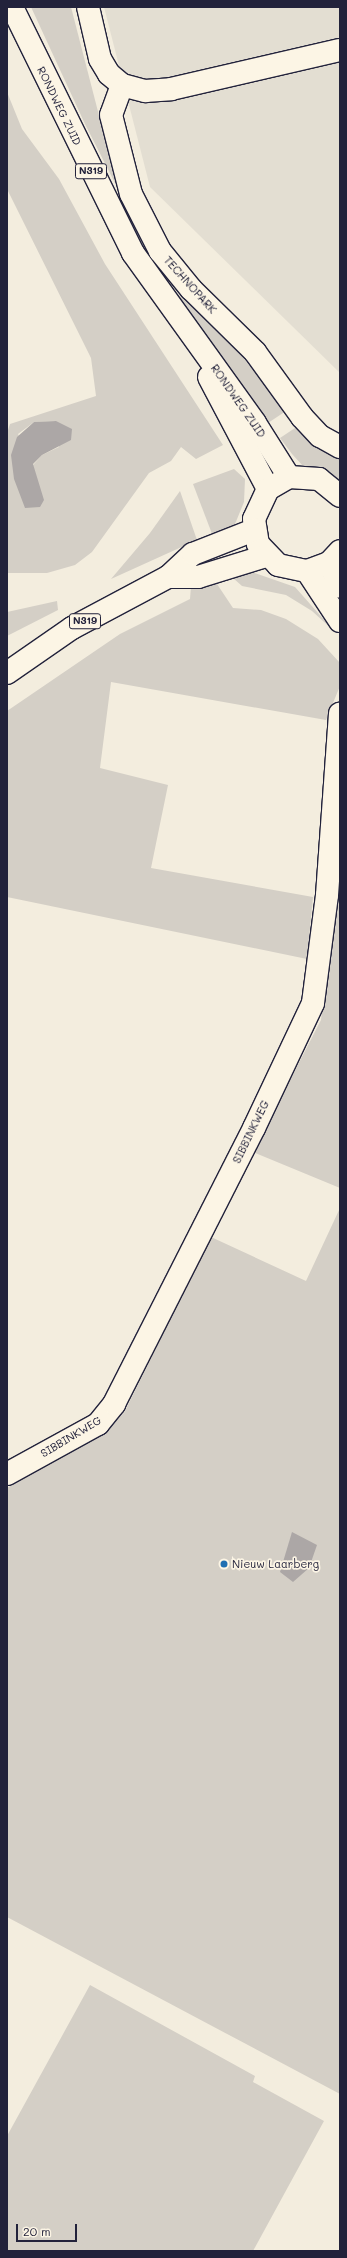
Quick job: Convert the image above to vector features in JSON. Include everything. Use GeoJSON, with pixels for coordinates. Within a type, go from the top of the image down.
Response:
{"type":"FeatureCollection","features":[{"type":"Feature","properties":{"kind":"street","name":"RONDWEG ZUID"},"geometry":{"type":"LineString","coordinates":[[12,7],[133,253],[255,423],[289,477]]}},
{"type":"Feature","properties":{"kind":"street"},"geometry":{"type":"LineString","coordinates":[[88,7],[100,59],[122,85],[158,92],[340,50]]}},
{"type":"Feature","properties":{"kind":"street","name":"TECHNOPARK"},"geometry":{"type":"LineString","coordinates":[[122,85],[111,115],[131,194],[160,251],[191,289],[255,352],[306,421],[320,436],[340,448]]}},
{"type":"Feature","properties":{"kind":"street","name":"RONDWEG ZUID"},"geometry":{"type":"LineString","coordinates":[[184,326],[268,489]]}},
{"type":"Feature","properties":{"kind":"street"},"geometry":{"type":"LineString","coordinates":[[340,496],[319,479],[289,477],[268,489],[256,508],[254,530],[266,556],[292,570],[308,571],[334,557],[340,587]]}},
{"type":"Feature","properties":{"kind":"street","name":"N319"},"geometry":{"type":"LineString","coordinates":[[7,673],[72,628],[168,577],[193,554],[254,530]]}},
{"type":"Feature","properties":{"kind":"street","name":"N319"},"geometry":{"type":"LineString","coordinates":[[168,577],[198,577],[266,556]]}},
{"type":"Feature","properties":{"kind":"street"},"geometry":{"type":"LineString","coordinates":[[308,571],[340,621]]}},
{"type":"Feature","properties":{"kind":"street","name":"SIBBINKWEG"},"geometry":{"type":"LineString","coordinates":[[7,1474],[98,1424],[114,1404],[250,1135],[312,1003],[327,895],[340,713]]}},
{"type":"Feature","properties":{"kind":"shaded area"},"geometry":{"type":"Polygon","coordinates":[[[31,7],[71,7],[118,189],[85,124],[31,7]]]}},
{"type":"Feature","properties":{"kind":"shaded area"},"geometry":{"type":"Polygon","coordinates":[[[104,7],[340,7],[340,373],[150,187],[104,7]]]}},
{"type":"Feature","properties":{"kind":"shaded area"},"geometry":{"type":"Polygon","coordinates":[[[7,92],[22,129],[59,179],[105,264],[223,445],[196,459],[181,447],[171,461],[149,473],[92,552],[75,565],[47,573],[7,573],[7,433],[10,424],[96,396],[91,358],[7,189],[7,92]],[[56,421],[34,422],[18,434],[33,465],[42,455],[59,447],[56,421]]]}},
{"type":"Feature","properties":{"kind":"shaded area"},"geometry":{"type":"Polygon","coordinates":[[[170,287],[232,344],[286,411],[268,423],[170,287]]]}},
{"type":"Feature","properties":{"kind":"shaded area"},"geometry":{"type":"Polygon","coordinates":[[[56,421],[72,429],[71,440],[42,455],[33,464],[44,500],[40,507],[25,508],[14,479],[11,455],[17,437],[34,422],[56,421]]]}},
{"type":"Feature","properties":{"kind":"shaded area"},"geometry":{"type":"Polygon","coordinates":[[[298,426],[340,460],[340,481],[328,472],[303,466],[292,454],[280,438],[298,426]]]}},
{"type":"Feature","properties":{"kind":"shaded area"},"geometry":{"type":"Polygon","coordinates":[[[234,469],[245,479],[244,502],[235,524],[214,539],[193,484],[234,469]]]}},
{"type":"Feature","properties":{"kind":"shaded area"},"geometry":{"type":"Polygon","coordinates":[[[180,491],[197,540],[111,579],[150,533],[180,491]]]}},
{"type":"Feature","properties":{"kind":"shaded area"},"geometry":{"type":"Polygon","coordinates":[[[252,572],[295,587],[334,631],[312,611],[286,595],[242,586],[233,578],[252,572]]]}},
{"type":"Feature","properties":{"kind":"shaded area"},"geometry":{"type":"Polygon","coordinates":[[[213,578],[233,608],[261,610],[286,619],[318,639],[340,663],[340,686],[326,720],[111,682],[100,768],[168,785],[151,868],[313,897],[307,959],[7,897],[7,711],[120,634],[190,599],[191,586],[213,578]]]}},
{"type":"Feature","properties":{"kind":"shaded area"},"geometry":{"type":"Polygon","coordinates":[[[57,601],[58,610],[7,636],[7,612],[57,601]]]}},
{"type":"Feature","properties":{"kind":"shaded area"},"geometry":{"type":"Polygon","coordinates":[[[336,871],[340,872],[340,1188],[253,1152],[321,1020],[336,871]]]}},
{"type":"Feature","properties":{"kind":"shaded area"},"geometry":{"type":"Polygon","coordinates":[[[340,1208],[340,2094],[7,1917],[7,1488],[102,1433],[124,1413],[211,1237],[306,1281],[340,1208]]]}},
{"type":"Feature","properties":{"kind":"shaded area"},"geometry":{"type":"Polygon","coordinates":[[[292,1532],[317,1545],[309,1568],[293,1582],[280,1572],[292,1532]]]}},
{"type":"Feature","properties":{"kind":"shaded area"},"geometry":{"type":"Polygon","coordinates":[[[90,1985],[255,2076],[253,2082],[324,2121],[253,2251],[7,2251],[7,2136],[90,1985]]]}},
{"type":"Feature","properties":{"kind":"place","name":"Nieuw Laarberg"},"geometry":{"type":"Point","coordinates":[224,1564]}}]}
